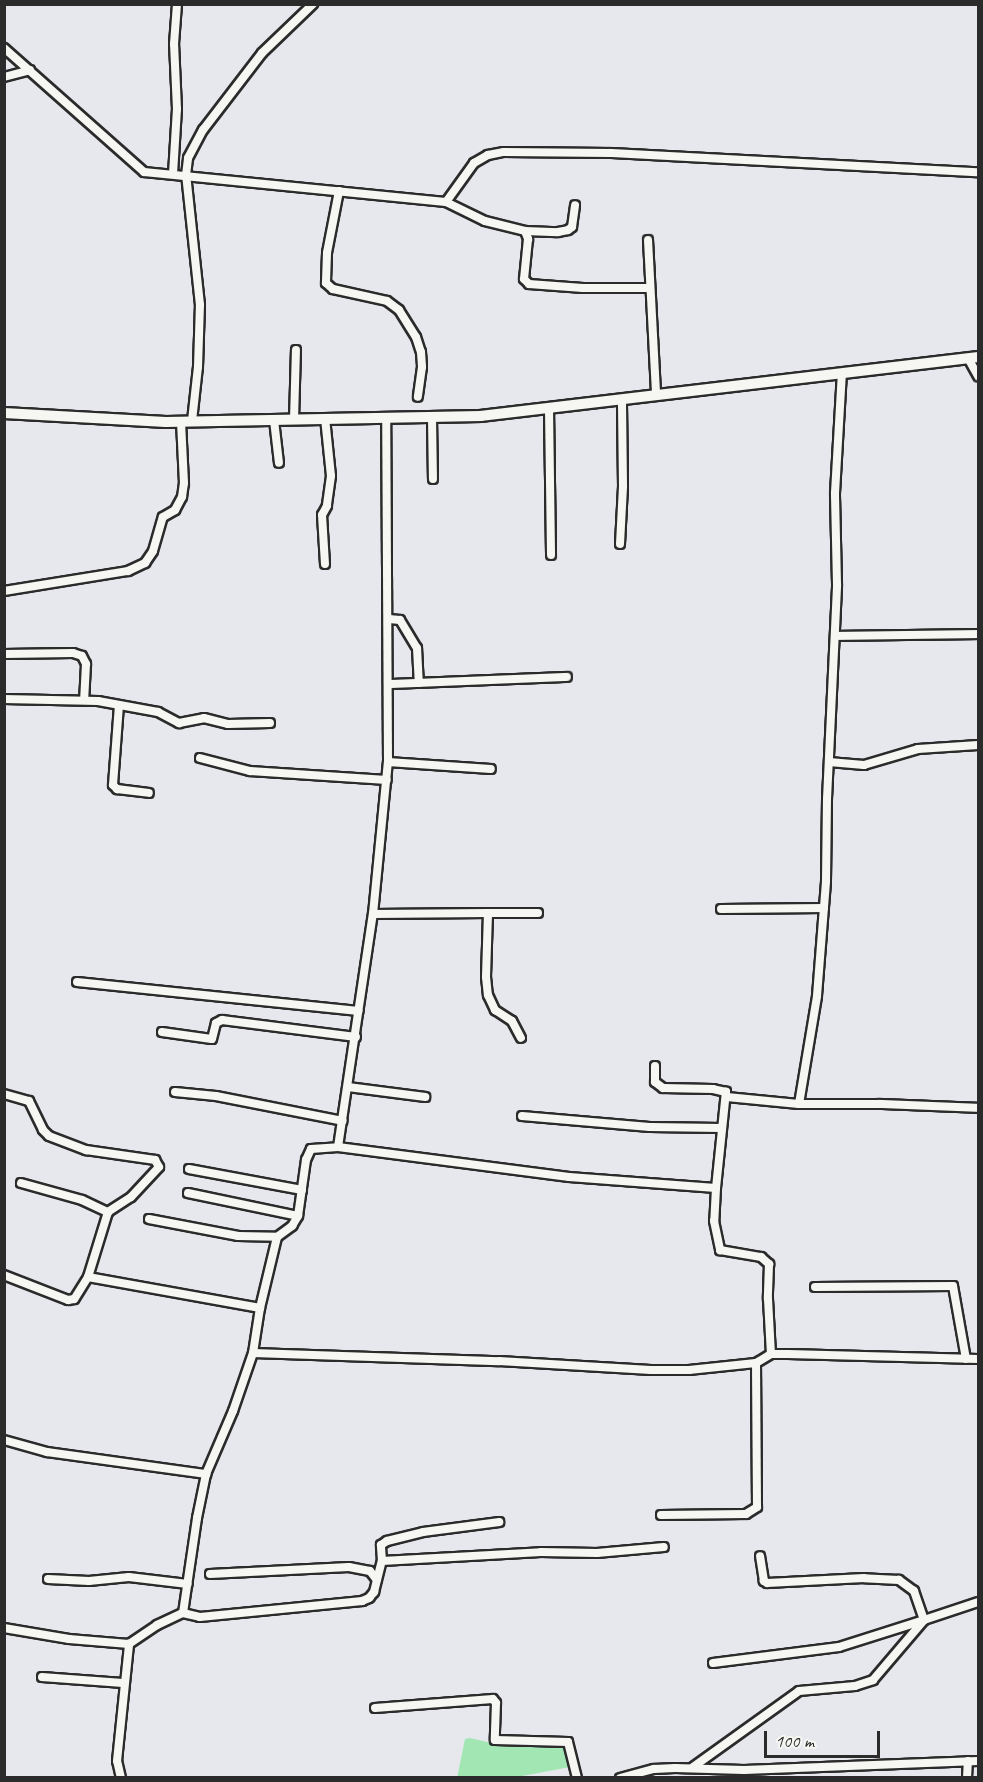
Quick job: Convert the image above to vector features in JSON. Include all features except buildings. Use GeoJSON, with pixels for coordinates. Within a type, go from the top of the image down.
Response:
{"type":"FeatureCollection","features":[{"type":"Feature","properties":{"kind":"street"},"geometry":{"type":"LineString","coordinates":[[173,174],[177,109],[174,44],[177,4]]}},
{"type":"Feature","properties":{"kind":"street"},"geometry":{"type":"LineString","coordinates":[[4,591],[128,571],[145,563],[153,551],[163,517],[175,510],[182,497],[186,421],[198,367],[200,305],[186,175],[191,150],[203,130],[262,53],[313,4]]}},
{"type":"Feature","properties":{"kind":"street"},"geometry":{"type":"LineString","coordinates":[[4,48],[95,126],[140,170],[148,173],[446,202],[485,221],[525,231],[568,230],[572,227],[575,205]]}},
{"type":"Feature","properties":{"kind":"street"},"geometry":{"type":"LineString","coordinates":[[4,77],[30,70]]}},
{"type":"Feature","properties":{"kind":"street"},"geometry":{"type":"LineString","coordinates":[[446,202],[468,169],[480,158],[504,152],[611,153],[978,172]]}},
{"type":"Feature","properties":{"kind":"street"},"geometry":{"type":"LineString","coordinates":[[339,191],[327,252],[326,283],[333,290],[387,301],[399,310],[416,337],[421,352],[422,367],[418,397]]}},
{"type":"Feature","properties":{"kind":"street"},"geometry":{"type":"LineString","coordinates":[[525,231],[528,239],[524,279],[529,284],[583,288],[650,288]]}},
{"type":"Feature","properties":{"kind":"street"},"geometry":{"type":"LineString","coordinates":[[648,240],[656,395]]}},
{"type":"Feature","properties":{"kind":"street"},"geometry":{"type":"LineString","coordinates":[[294,420],[296,350]]}},
{"type":"Feature","properties":{"kind":"street"},"geometry":{"type":"LineString","coordinates":[[4,413],[132,422],[432,418],[549,409],[973,357],[978,376]]}},
{"type":"Feature","properties":{"kind":"street"},"geometry":{"type":"LineString","coordinates":[[799,1104],[817,996],[824,908],[837,584],[835,492],[842,373]]}},
{"type":"Feature","properties":{"kind":"street"},"geometry":{"type":"LineString","coordinates":[[620,544],[624,486],[622,399]]}},
{"type":"Feature","properties":{"kind":"street"},"geometry":{"type":"LineString","coordinates":[[549,409],[551,555]]}},
{"type":"Feature","properties":{"kind":"street"},"geometry":{"type":"LineString","coordinates":[[325,418],[331,476],[327,506],[322,515],[325,564]]}},
{"type":"Feature","properties":{"kind":"street"},"geometry":{"type":"LineString","coordinates":[[338,1147],[373,914],[387,780],[389,619],[386,418]]}},
{"type":"Feature","properties":{"kind":"street"},"geometry":{"type":"LineString","coordinates":[[432,418],[433,479]]}},
{"type":"Feature","properties":{"kind":"street"},"geometry":{"type":"LineString","coordinates":[[274,420],[279,463]]}},
{"type":"Feature","properties":{"kind":"street"},"geometry":{"type":"LineString","coordinates":[[389,619],[400,620],[417,648],[419,683]]}},
{"type":"Feature","properties":{"kind":"street"},"geometry":{"type":"LineString","coordinates":[[835,636],[978,634]]}},
{"type":"Feature","properties":{"kind":"street"},"geometry":{"type":"LineString","coordinates":[[4,654],[73,653],[82,656],[86,664],[84,700]]}},
{"type":"Feature","properties":{"kind":"street"},"geometry":{"type":"LineString","coordinates":[[389,684],[567,677]]}},
{"type":"Feature","properties":{"kind":"street"},"geometry":{"type":"LineString","coordinates":[[4,699],[84,700],[158,712],[179,723],[204,718],[228,724],[270,723]]}},
{"type":"Feature","properties":{"kind":"street"},"geometry":{"type":"LineString","coordinates":[[118,705],[113,785],[120,789],[149,793]]}},
{"type":"Feature","properties":{"kind":"street"},"geometry":{"type":"LineString","coordinates":[[830,762],[864,765],[918,749],[978,745]]}},
{"type":"Feature","properties":{"kind":"street"},"geometry":{"type":"LineString","coordinates":[[200,758],[250,771],[387,780]]}},
{"type":"Feature","properties":{"kind":"street"},"geometry":{"type":"LineString","coordinates":[[388,762],[491,769]]}},
{"type":"Feature","properties":{"kind":"street"},"geometry":{"type":"LineString","coordinates":[[721,909],[824,908]]}},
{"type":"Feature","properties":{"kind":"street"},"geometry":{"type":"LineString","coordinates":[[488,913],[488,995],[495,1010],[512,1022],[522,1038]]}},
{"type":"Feature","properties":{"kind":"street"},"geometry":{"type":"LineString","coordinates":[[373,914],[538,913]]}},
{"type":"Feature","properties":{"kind":"street"},"geometry":{"type":"LineString","coordinates":[[77,982],[359,1011]]}},
{"type":"Feature","properties":{"kind":"street"},"geometry":{"type":"LineString","coordinates":[[162,1032],[212,1039],[216,1023],[222,1020],[356,1037]]}},
{"type":"Feature","properties":{"kind":"street"},"geometry":{"type":"LineString","coordinates":[[655,1066],[655,1082],[663,1088],[719,1089],[726,1092],[714,1221],[720,1250],[761,1257],[769,1264],[771,1354]]}},
{"type":"Feature","properties":{"kind":"street"},"geometry":{"type":"LineString","coordinates":[[348,1087],[425,1097]]}},
{"type":"Feature","properties":{"kind":"street"},"geometry":{"type":"LineString","coordinates":[[175,1092],[224,1098],[343,1121]]}},
{"type":"Feature","properties":{"kind":"street"},"geometry":{"type":"LineString","coordinates":[[4,1094],[29,1101],[43,1130],[49,1136],[86,1150],[155,1160],[159,1163],[159,1167],[143,1186],[108,1212],[88,1276],[78,1296],[68,1300],[4,1275]]}},
{"type":"Feature","properties":{"kind":"street"},"geometry":{"type":"LineString","coordinates":[[727,1097],[799,1104],[880,1104],[978,1108]]}},
{"type":"Feature","properties":{"kind":"street"},"geometry":{"type":"LineString","coordinates":[[522,1116],[650,1127],[721,1128]]}},
{"type":"Feature","properties":{"kind":"street"},"geometry":{"type":"LineString","coordinates":[[149,1220],[238,1236],[277,1237],[292,1226],[298,1216],[306,1160],[311,1149],[338,1147],[569,1176],[716,1188]]}},
{"type":"Feature","properties":{"kind":"street"},"geometry":{"type":"LineString","coordinates":[[189,1169],[302,1190]]}},
{"type":"Feature","properties":{"kind":"street"},"geometry":{"type":"LineString","coordinates":[[21,1182],[82,1200],[108,1212]]}},
{"type":"Feature","properties":{"kind":"street"},"geometry":{"type":"LineString","coordinates":[[188,1193],[298,1216]]}},
{"type":"Feature","properties":{"kind":"street"},"geometry":{"type":"LineString","coordinates":[[183,1613],[196,1518],[206,1474],[233,1411],[253,1353],[260,1308],[277,1237]]}},
{"type":"Feature","properties":{"kind":"street"},"geometry":{"type":"LineString","coordinates":[[88,1276],[260,1308]]}},
{"type":"Feature","properties":{"kind":"street"},"geometry":{"type":"LineString","coordinates":[[815,1287],[953,1286],[966,1359]]}},
{"type":"Feature","properties":{"kind":"street"},"geometry":{"type":"LineString","coordinates":[[253,1353],[499,1361],[651,1370],[689,1370],[756,1363],[771,1354],[978,1359]]}},
{"type":"Feature","properties":{"kind":"street"},"geometry":{"type":"LineString","coordinates":[[661,1515],[746,1514],[757,1507],[756,1363]]}},
{"type":"Feature","properties":{"kind":"street"},"geometry":{"type":"LineString","coordinates":[[4,1440],[46,1452],[206,1474]]}},
{"type":"Feature","properties":{"kind":"street"},"geometry":{"type":"LineString","coordinates":[[4,1628],[69,1639],[129,1644],[157,1625],[183,1613],[200,1617],[362,1601],[369,1599],[377,1580],[382,1561],[381,1545],[387,1541],[423,1532],[499,1522]]}},
{"type":"Feature","properties":{"kind":"street"},"geometry":{"type":"LineString","coordinates":[[382,1561],[549,1551],[586,1553],[664,1547]]}},
{"type":"Feature","properties":{"kind":"street"},"geometry":{"type":"LineString","coordinates":[[760,1556],[764,1581],[767,1583],[864,1578],[899,1580],[914,1591],[924,1620]]}},
{"type":"Feature","properties":{"kind":"street"},"geometry":{"type":"LineString","coordinates":[[210,1574],[349,1567],[370,1571],[377,1580]]}},
{"type":"Feature","properties":{"kind":"street"},"geometry":{"type":"LineString","coordinates":[[48,1579],[88,1581],[129,1577],[188,1584]]}},
{"type":"Feature","properties":{"kind":"street"},"geometry":{"type":"LineString","coordinates":[[713,1663],[839,1647],[978,1602]]}},
{"type":"Feature","properties":{"kind":"street"},"geometry":{"type":"LineString","coordinates":[[693,1767],[799,1691],[855,1686],[873,1680],[924,1620]]}},
{"type":"Feature","properties":{"kind":"street"},"geometry":{"type":"LineString","coordinates":[[121,1778],[117,1761],[123,1683],[129,1644]]}},
{"type":"Feature","properties":{"kind":"street"},"geometry":{"type":"LineString","coordinates":[[42,1677],[123,1683]]}},
{"type":"Feature","properties":{"kind":"street"},"geometry":{"type":"LineString","coordinates":[[375,1708],[493,1699],[496,1703],[495,1740],[568,1742],[577,1778]]}},
{"type":"Feature","properties":{"kind":"street"},"geometry":{"type":"LineString","coordinates":[[967,1778],[968,1761]]}},
{"type":"Feature","properties":{"kind":"street"},"geometry":{"type":"LineString","coordinates":[[620,1778],[654,1769],[693,1767],[744,1770],[978,1761]]}},
{"type":"Feature","properties":{"kind":"green space"},"geometry":{"type":"Polygon","coordinates":[[[465,1739],[496,1744],[565,1743],[570,1767],[517,1777],[457,1778],[465,1739]]]}}]}
